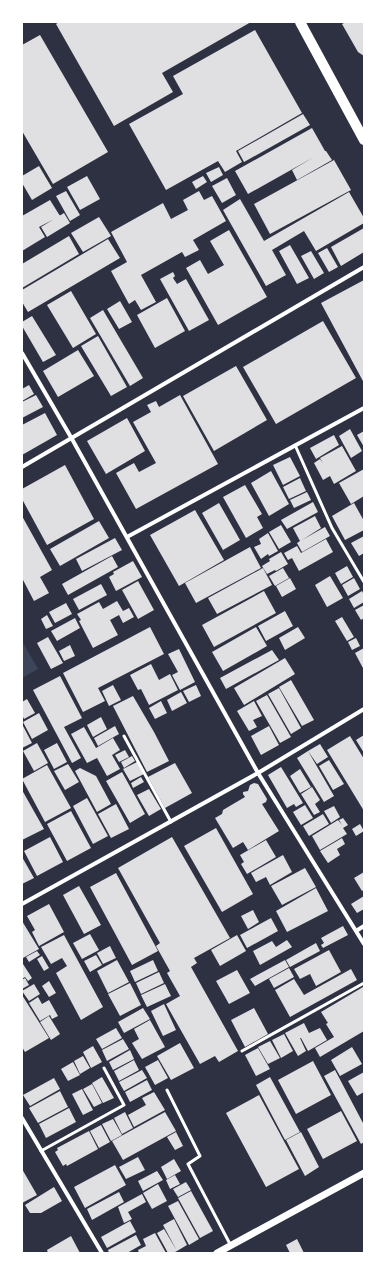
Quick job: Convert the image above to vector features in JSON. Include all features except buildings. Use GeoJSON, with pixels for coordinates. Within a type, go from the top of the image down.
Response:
{"type":"FeatureCollection","features":[{"type":"Feature","properties":{"kind":"main road"},"geometry":{"type":"LineString","coordinates":[[300,22],[364,140]]}},
{"type":"Feature","properties":{"kind":"street"},"geometry":{"type":"LineString","coordinates":[[22,467],[364,267]]}},
{"type":"Feature","properties":{"kind":"street"},"geometry":{"type":"LineString","coordinates":[[22,353],[72,438],[258,773],[364,944]]}},
{"type":"Feature","properties":{"kind":"street"},"geometry":{"type":"LineString","coordinates":[[127,537],[364,408]]}},
{"type":"Feature","properties":{"kind":"street"},"geometry":{"type":"LineString","coordinates":[[22,904],[258,773],[364,709]]}},
{"type":"Feature","properties":{"kind":"street"},"geometry":{"type":"LineString","coordinates":[[356,931],[364,926]]}},
{"type":"Feature","properties":{"kind":"street"},"geometry":{"type":"LineString","coordinates":[[22,1118],[102,1253]]}},
{"type":"Feature","properties":{"kind":"street"},"geometry":{"type":"LineString","coordinates":[[217,1253],[364,1173]]}},
{"type":"Feature","properties":{"kind":"lane"},"geometry":{"type":"LineString","coordinates":[[295,445],[332,528],[364,582]]}},
{"type":"Feature","properties":{"kind":"lane"},"geometry":{"type":"LineString","coordinates":[[124,736],[171,822]]}},
{"type":"Feature","properties":{"kind":"lane"},"geometry":{"type":"LineString","coordinates":[[242,1051],[364,983]]}},
{"type":"Feature","properties":{"kind":"lane"},"geometry":{"type":"LineString","coordinates":[[41,1151],[124,1105],[104,1068]]}},
{"type":"Feature","properties":{"kind":"lane"},"geometry":{"type":"LineString","coordinates":[[167,1090],[200,1156],[188,1164],[231,1246]]}},
{"type":"Feature","properties":{"kind":"shaded area"},"geometry":{"type":"Polygon","coordinates":[[[22,641],[38,669],[22,678],[22,641]]]}}]}
